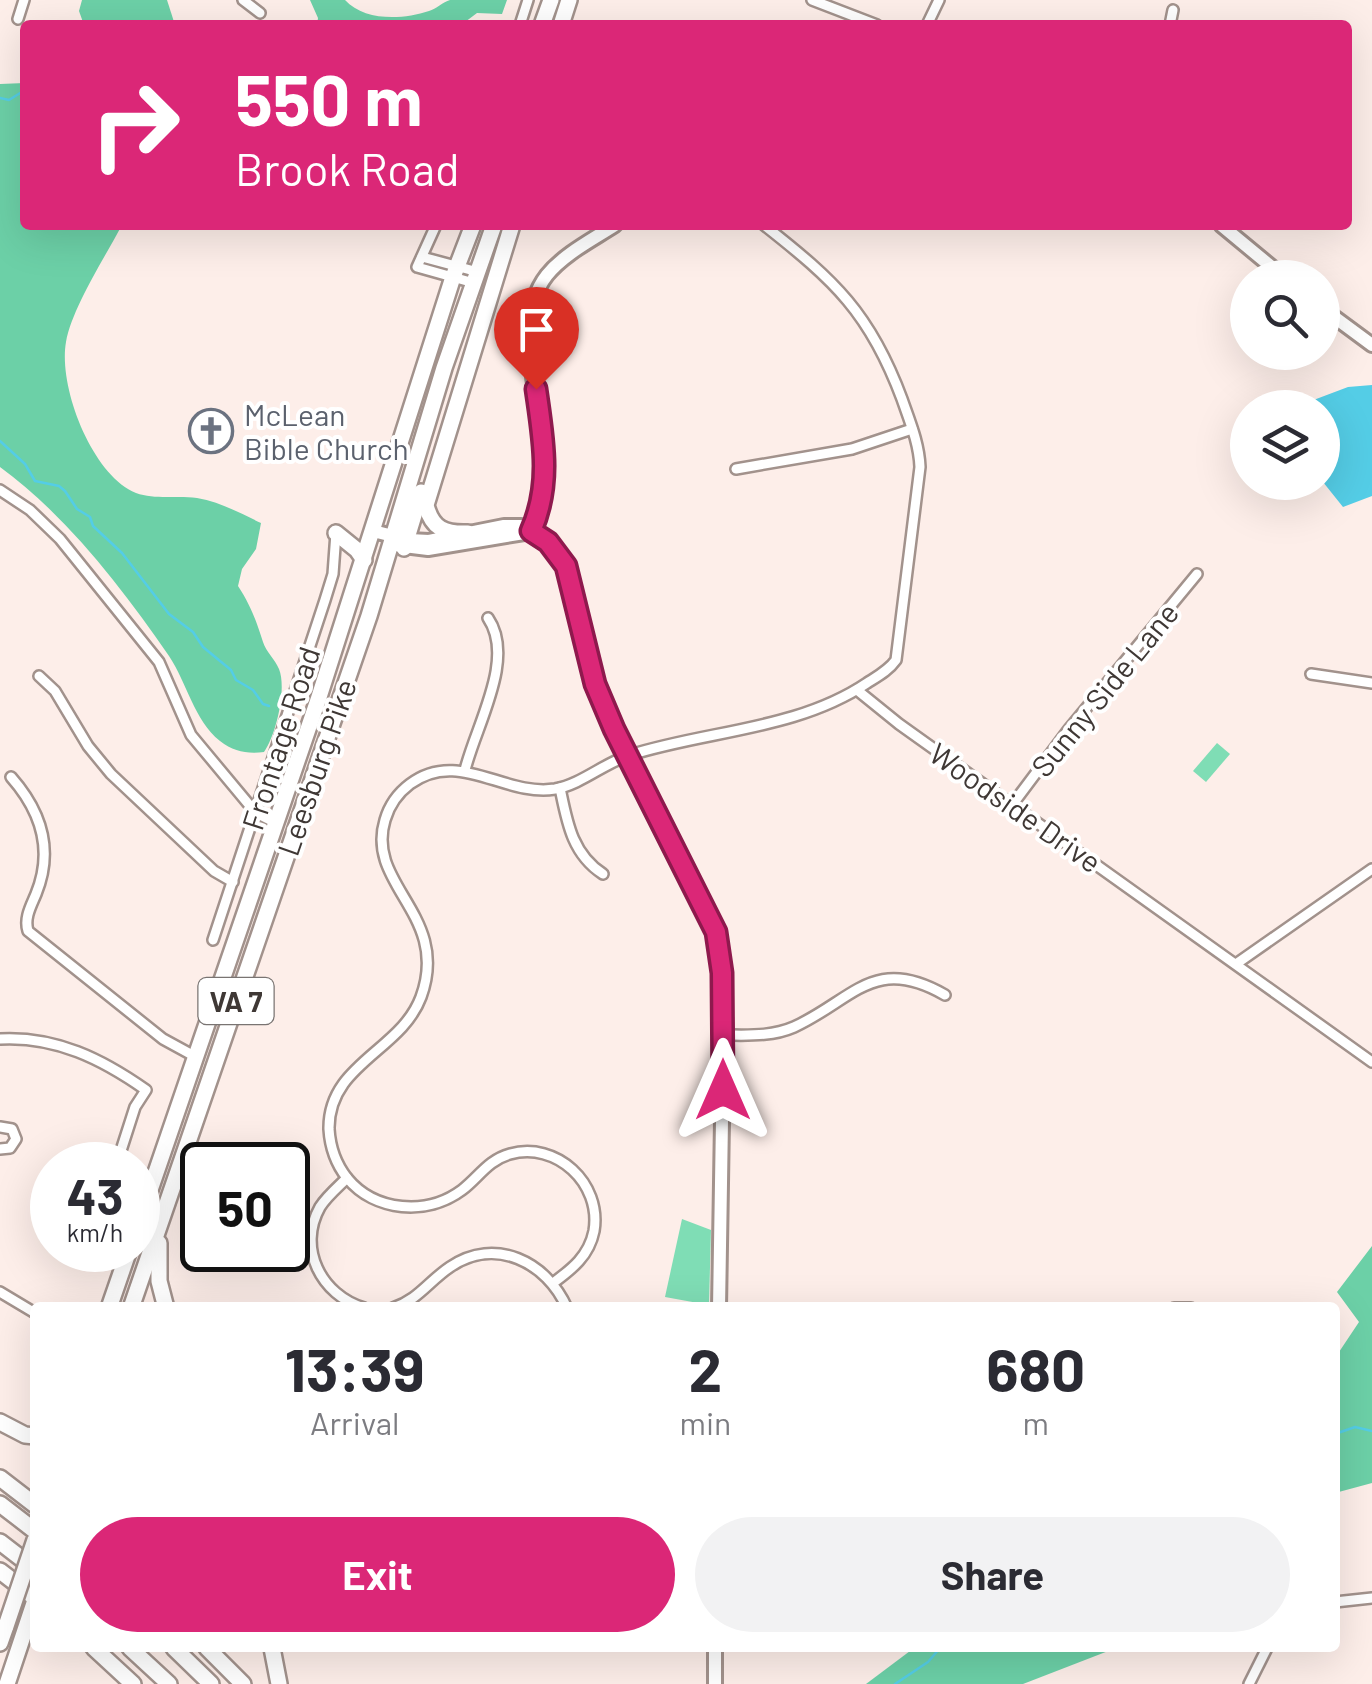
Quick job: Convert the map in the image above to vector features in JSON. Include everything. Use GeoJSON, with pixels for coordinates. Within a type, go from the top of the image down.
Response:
{"type":"FeatureCollection","features":[{"type":"Feature","properties":{"kind":"highway","name":"Leesburg Pike"},"geometry":{"type":"LineString","coordinates":[[160,1162],[471,230]]}},
{"type":"Feature","properties":{"kind":"highway","name":"Leesburg Pike"},"geometry":{"type":"LineString","coordinates":[[133,1302],[399,542],[444,368],[492,230]]}},
{"type":"Feature","properties":{"kind":"highway"},"geometry":{"type":"LineString","coordinates":[[468,533],[453,534],[436,526],[426,505],[510,230]]}},
{"type":"Feature","properties":{"kind":"highway"},"geometry":{"type":"LineString","coordinates":[[336,534],[364,560]]}},
{"type":"Feature","properties":{"kind":"highway"},"geometry":{"type":"LineString","coordinates":[[164,1302],[157,1262],[169,1198]]}},
{"type":"Feature","properties":{"kind":"highway"},"geometry":{"type":"LineString","coordinates":[[110,1302],[121,1272]]}},
{"type":"Feature","properties":{"kind":"highway"},"geometry":{"type":"LineString","coordinates":[[0,1422],[30,1436]]}},
{"type":"Feature","properties":{"kind":"highway"},"geometry":{"type":"LineString","coordinates":[[0,1478],[30,1501]]}},
{"type":"Feature","properties":{"kind":"highway"},"geometry":{"type":"LineString","coordinates":[[0,1504],[30,1527]]}},
{"type":"Feature","properties":{"kind":"highway"},"geometry":{"type":"LineString","coordinates":[[0,1542],[30,1566]]}},
{"type":"Feature","properties":{"kind":"highway"},"geometry":{"type":"LineString","coordinates":[[0,1643],[30,1554]]}},
{"type":"Feature","properties":{"kind":"highway"},"geometry":{"type":"LineString","coordinates":[[0,1571],[30,1595]]}},
{"type":"Feature","properties":{"kind":"highway"},"geometry":{"type":"LineString","coordinates":[[8,1684],[30,1614]]}},
{"type":"Feature","properties":{"kind":"highway"},"geometry":{"type":"LineString","coordinates":[[98,1652],[130,1681]]}},
{"type":"Feature","properties":{"kind":"highway"},"geometry":{"type":"LineString","coordinates":[[134,1652],[169,1684]]}},
{"type":"Feature","properties":{"kind":"highway"},"geometry":{"type":"LineString","coordinates":[[178,1652],[211,1684]]}},
{"type":"Feature","properties":{"kind":"highway"},"geometry":{"type":"LineString","coordinates":[[211,1652],[243,1684]]}},
{"type":"Feature","properties":{"kind":"highway"},"geometry":{"type":"LineString","coordinates":[[273,1652],[279,1684]]}},
{"type":"Feature","properties":{"kind":"main road"},"geometry":{"type":"LineString","coordinates":[[531,531],[543,495],[545,464],[528,330],[533,299],[556,266],[608,230]]}},
{"type":"Feature","properties":{"kind":"main road"},"geometry":{"type":"LineString","coordinates":[[1227,230],[1264,260]]}},
{"type":"Feature","properties":{"kind":"main road"},"geometry":{"type":"LineString","coordinates":[[1340,321],[1372,345]]}},
{"type":"Feature","properties":{"kind":"main road"},"geometry":{"type":"LineString","coordinates":[[399,542],[429,541],[516,526],[548,542],[566,566],[589,664],[627,756],[716,932],[722,973],[723,1035],[719,1302]]}},
{"type":"Feature","properties":{"kind":"main road"},"geometry":{"type":"LineString","coordinates":[[372,534],[399,542],[444,547],[531,531]]}},
{"type":"Feature","properties":{"kind":"main road"},"geometry":{"type":"LineString","coordinates":[[714,1652],[714,1684]]}},
{"type":"Feature","properties":{"kind":"street"},"geometry":{"type":"LineString","coordinates":[[18,19],[24,0]]}},
{"type":"Feature","properties":{"kind":"street"},"geometry":{"type":"LineString","coordinates":[[244,0],[260,14]]}},
{"type":"Feature","properties":{"kind":"street"},"geometry":{"type":"LineString","coordinates":[[812,0],[864,20]]}},
{"type":"Feature","properties":{"kind":"street"},"geometry":{"type":"LineString","coordinates":[[1171,20],[1173,10]]}},
{"type":"Feature","properties":{"kind":"street"},"geometry":{"type":"LineString","coordinates":[[434,230],[419,262],[476,277]]}},
{"type":"Feature","properties":{"kind":"street"},"geometry":{"type":"LineString","coordinates":[[553,1283],[585,1254],[595,1220],[592,1198],[581,1178],[552,1156],[522,1152],[499,1158],[459,1192],[426,1206],[400,1207],[377,1201],[347,1178],[334,1155],[329,1131],[336,1094],[349,1073],[392,1039],[410,1018],[422,994],[427,968],[426,942],[416,915],[384,861],[384,821],[396,798],[412,782],[432,772],[465,770],[521,788],[560,788],[627,756],[802,715],[857,690],[893,665],[899,651],[920,467],[912,429],[888,361],[855,307],[825,274],[770,230]]}},
{"type":"Feature","properties":{"kind":"street"},"geometry":{"type":"LineString","coordinates":[[736,470],[852,450],[912,429]]}},
{"type":"Feature","properties":{"kind":"street"},"geometry":{"type":"LineString","coordinates":[[0,490],[30,510],[60,539],[155,657],[191,735],[256,813],[276,823]]}},
{"type":"Feature","properties":{"kind":"street","name":"Frontage Road"},"geometry":{"type":"LineString","coordinates":[[213,940],[332,574],[336,534]]}},
{"type":"Feature","properties":{"kind":"street","name":"Sunny Side Lane"},"geometry":{"type":"LineString","coordinates":[[1012,805],[1196,574]]}},
{"type":"Feature","properties":{"kind":"street"},"geometry":{"type":"LineString","coordinates":[[465,770],[497,669],[498,642],[488,618]]}},
{"type":"Feature","properties":{"kind":"street"},"geometry":{"type":"LineString","coordinates":[[1311,674],[1372,682]]}},
{"type":"Feature","properties":{"kind":"street"},"geometry":{"type":"LineString","coordinates":[[39,676],[55,692],[88,746],[111,774],[214,871],[233,882]]}},
{"type":"Feature","properties":{"kind":"street","name":"Woodside Drive"},"geometry":{"type":"LineString","coordinates":[[857,690],[1372,1062]]}},
{"type":"Feature","properties":{"kind":"street"},"geometry":{"type":"LineString","coordinates":[[10,777],[34,807],[44,841],[41,878],[26,919],[28,931],[150,1029],[196,1058]]}},
{"type":"Feature","properties":{"kind":"street"},"geometry":{"type":"LineString","coordinates":[[560,788],[576,846],[588,863],[603,874]]}},
{"type":"Feature","properties":{"kind":"street"},"geometry":{"type":"LineString","coordinates":[[1236,964],[1372,869]]}},
{"type":"Feature","properties":{"kind":"street"},"geometry":{"type":"LineString","coordinates":[[723,1035],[781,1032],[876,980],[910,979],[945,995]]}},
{"type":"Feature","properties":{"kind":"street"},"geometry":{"type":"LineString","coordinates":[[0,1039],[31,1040],[78,1051],[100,1060],[146,1090],[136,1106],[125,1142]]}},
{"type":"Feature","properties":{"kind":"street"},"geometry":{"type":"LineString","coordinates":[[0,1127],[9,1127],[16,1135],[13,1146],[0,1148]]}},
{"type":"Feature","properties":{"kind":"street"},"geometry":{"type":"LineString","coordinates":[[347,1178],[319,1210],[312,1230],[312,1253],[326,1284],[351,1302]]}},
{"type":"Feature","properties":{"kind":"street"},"geometry":{"type":"LineString","coordinates":[[406,1302],[459,1261],[481,1254],[506,1254],[527,1261],[553,1283],[564,1302]]}},
{"type":"Feature","properties":{"kind":"street"},"geometry":{"type":"LineString","coordinates":[[0,1292],[30,1309]]}},
{"type":"Feature","properties":{"kind":"street"},"geometry":{"type":"LineString","coordinates":[[1340,1601],[1372,1598]]}},
{"type":"Feature","properties":{"kind":"street"},"geometry":{"type":"LineString","coordinates":[[1249,1684],[1265,1652]]}},
{"type":"Feature","properties":{"kind":"green space"},"geometry":{"type":"Polygon","coordinates":[[[82,0],[167,0],[173,20],[82,20],[79,11],[82,0]]]}},
{"type":"Feature","properties":{"kind":"green space"},"geometry":{"type":"Polygon","coordinates":[[[310,0],[345,0],[362,12],[396,17],[429,11],[450,0],[507,0],[502,14],[477,13],[468,20],[318,18],[310,0]]]}},
{"type":"Feature","properties":{"kind":"green space"},"geometry":{"type":"Polygon","coordinates":[[[20,83],[20,230],[119,230],[82,298],[66,342],[67,382],[92,449],[120,483],[136,493],[205,500],[261,523],[256,549],[242,569],[238,586],[281,678],[279,712],[264,752],[236,750],[211,732],[169,656],[113,579],[71,530],[0,467],[0,84],[20,83]]]}},
{"type":"Feature","properties":{"kind":"green space"},"geometry":{"type":"Polygon","coordinates":[[[1217,743],[1230,754],[1206,782],[1193,771],[1217,743]]]}},
{"type":"Feature","properties":{"kind":"green space"},"geometry":{"type":"Polygon","coordinates":[[[682,1219],[711,1230],[709,1302],[665,1297],[682,1219]]]}},
{"type":"Feature","properties":{"kind":"green space"},"geometry":{"type":"Polygon","coordinates":[[[1372,1246],[1372,1483],[1340,1492],[1340,1350],[1359,1322],[1337,1292],[1372,1246]]]}},
{"type":"Feature","properties":{"kind":"green space"},"geometry":{"type":"Polygon","coordinates":[[[909,1652],[1106,1652],[1023,1684],[866,1684],[909,1652]]]}},
{"type":"Feature","properties":{"kind":"water"},"geometry":{"type":"Polygon","coordinates":[[[1372,385],[1372,496],[1343,507],[1337,500],[1340,390],[1372,385]]]}},
{"type":"Feature","properties":{"kind":"waterway"},"geometry":{"type":"LineString","coordinates":[[0,98],[9,100],[20,93]]}},
{"type":"Feature","properties":{"kind":"waterway"},"geometry":{"type":"LineString","coordinates":[[0,441],[25,464],[35,481],[65,491],[77,509],[90,517],[93,526],[122,553],[169,614],[193,632],[236,680],[269,706]]}},
{"type":"Feature","properties":{"kind":"waterway"},"geometry":{"type":"LineString","coordinates":[[1340,1432],[1355,1427],[1372,1431]]}},
{"type":"Feature","properties":{"kind":"waterway"},"geometry":{"type":"LineString","coordinates":[[895,1684],[937,1652]]}},
{"type":"Feature","properties":{"kind":"place","name":"McLean Bible Church"},"geometry":{"type":"Point","coordinates":[211,431]}},
{"type":"Feature","properties":{"kind":"route"},"geometry":{"type":"LineString","coordinates":[[536,389],[545,473],[543,495],[531,531],[558,552],[566,566],[595,684],[716,932],[722,973],[723,1090]]}}]}
